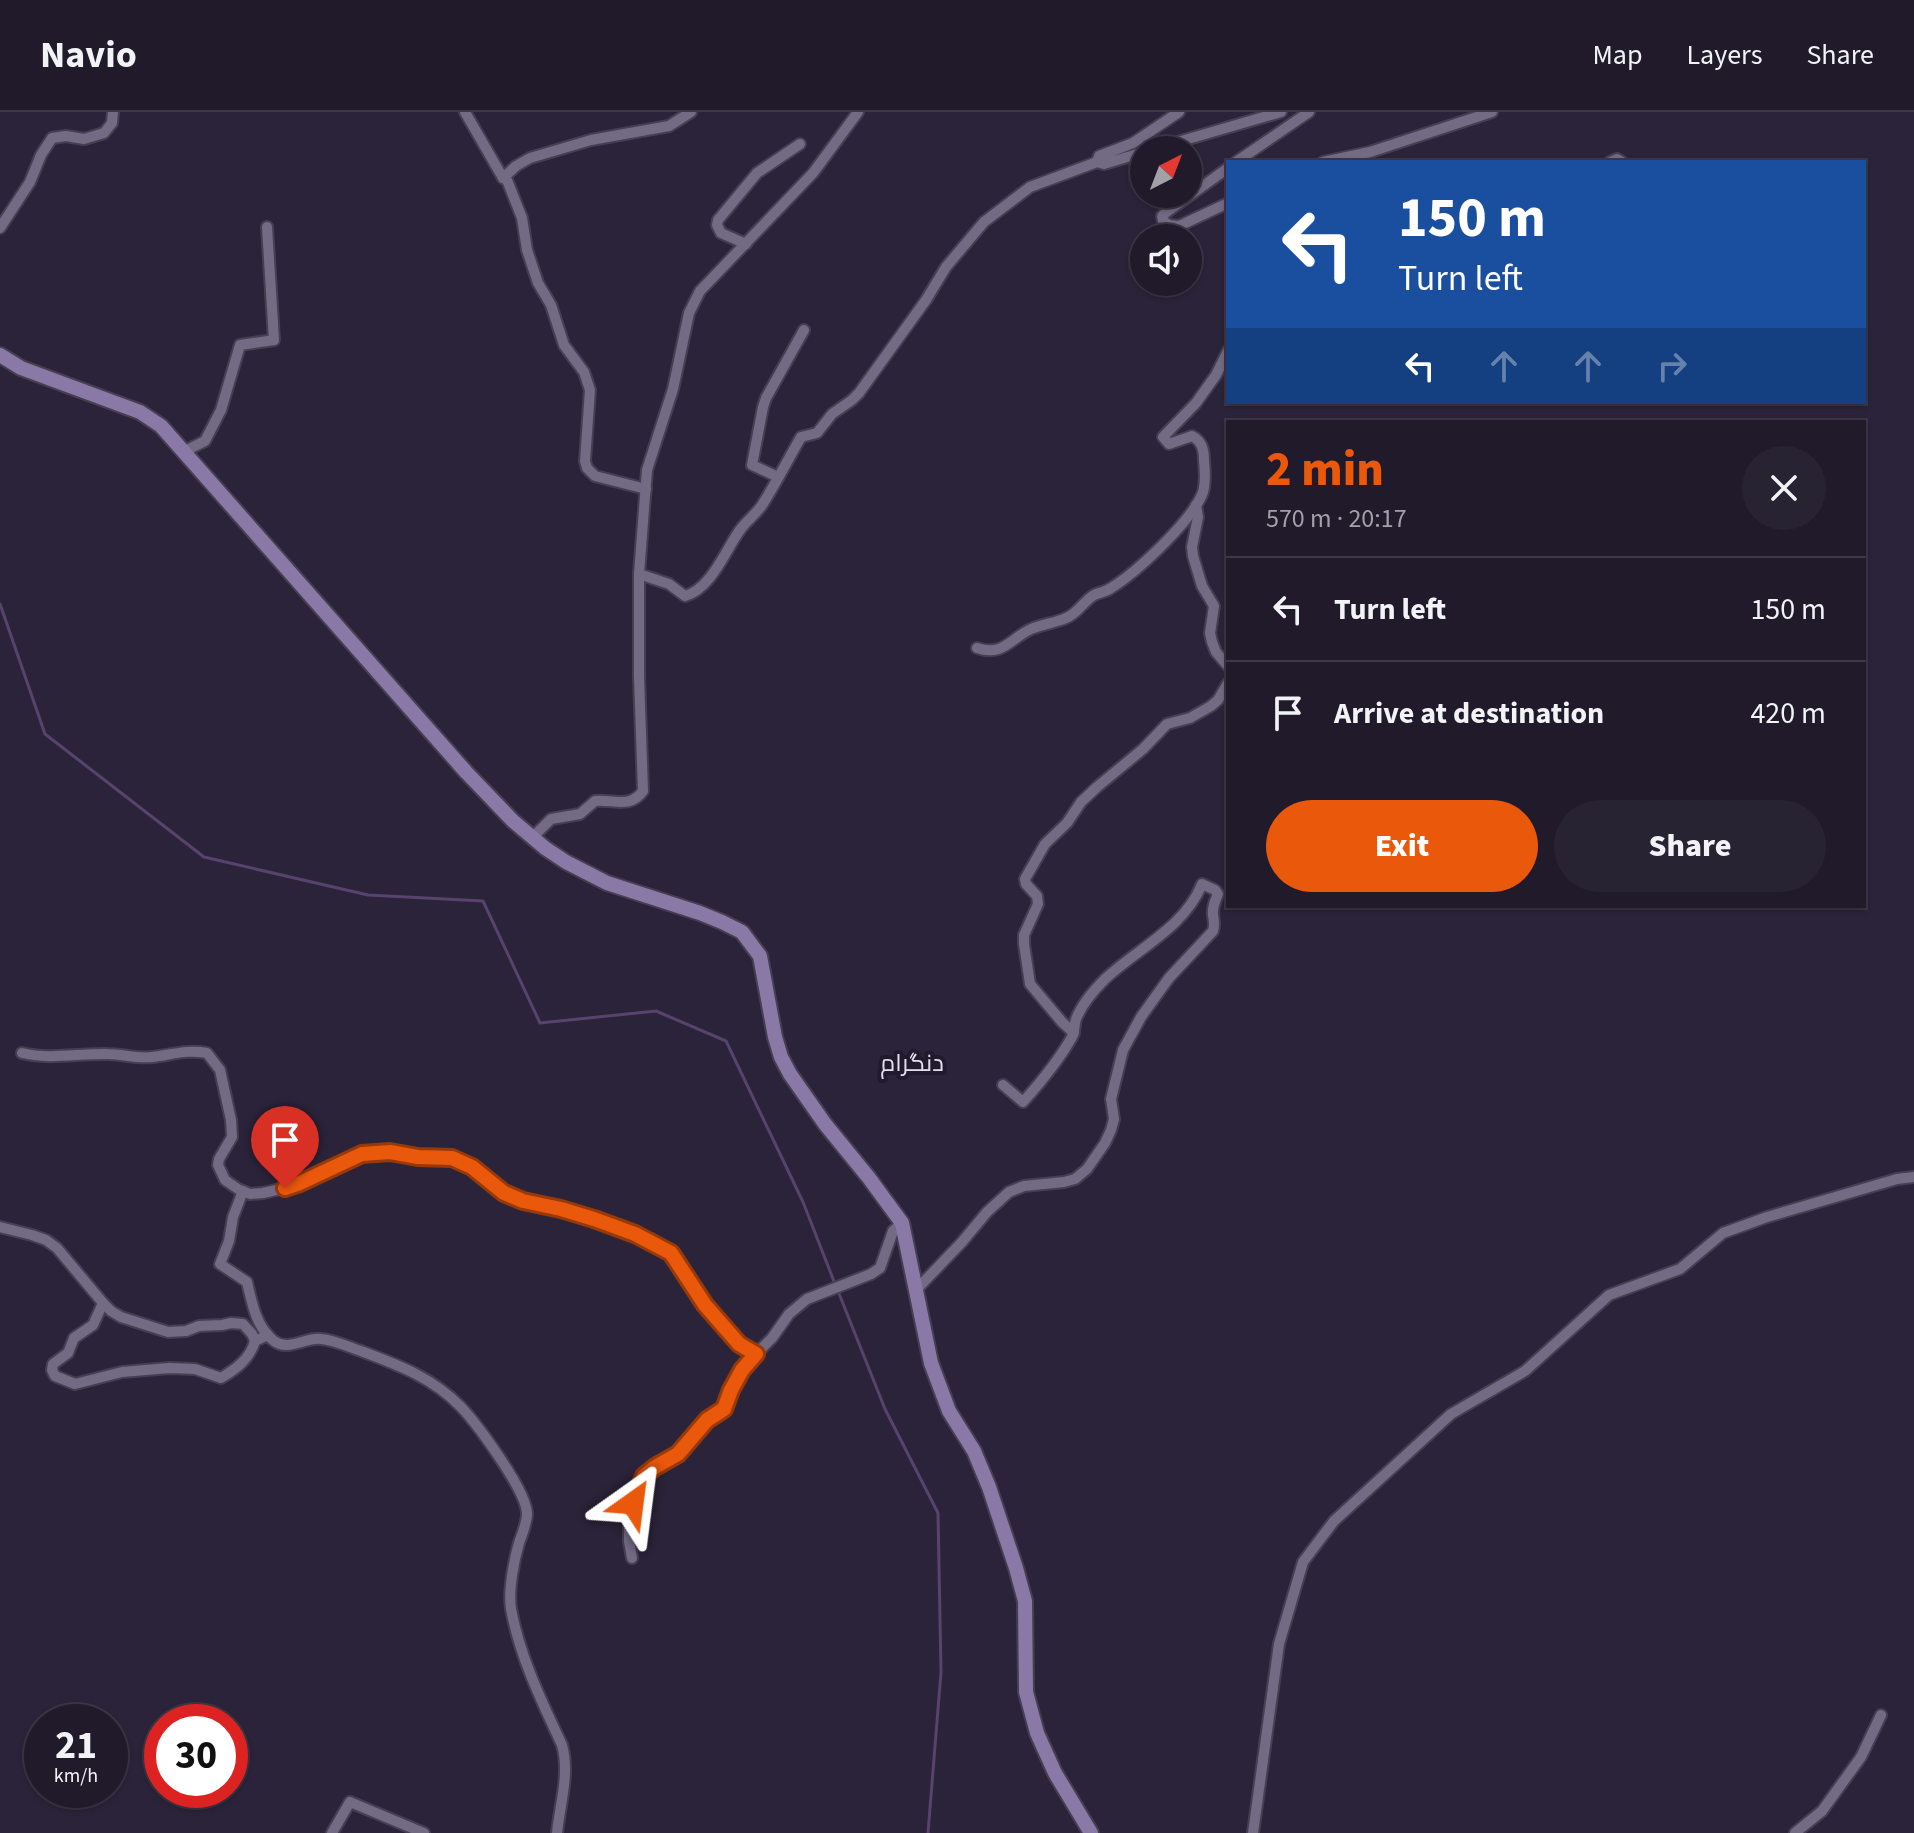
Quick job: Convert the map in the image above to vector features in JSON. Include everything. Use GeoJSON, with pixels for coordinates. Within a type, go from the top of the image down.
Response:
{"type":"FeatureCollection","features":[{"type":"Feature","properties":{"kind":"main road"},"geometry":{"type":"LineString","coordinates":[[0,355],[21,368],[140,412],[161,426],[466,772],[513,821],[545,848],[607,883],[700,913],[742,932],[760,956],[775,1037],[790,1074],[902,1223],[937,1383],[949,1411],[974,1451],[989,1487],[1025,1601],[1026,1692],[1037,1733],[1055,1773],[1091,1833]]}},
{"type":"Feature","properties":{"kind":"street"},"geometry":{"type":"LineString","coordinates":[[0,228],[30,182],[52,138],[66,136],[84,139],[104,133],[112,123],[113,112]]}},
{"type":"Feature","properties":{"kind":"street"},"geometry":{"type":"LineString","coordinates":[[465,112],[507,180],[522,218],[527,250],[538,283],[551,305],[564,345],[584,372],[590,390],[587,468],[595,476],[646,489]]}},
{"type":"Feature","properties":{"kind":"street"},"geometry":{"type":"LineString","coordinates":[[503,178],[530,158],[591,140],[669,126],[691,112]]}},
{"type":"Feature","properties":{"kind":"street"},"geometry":{"type":"LineString","coordinates":[[533,837],[551,819],[580,814],[595,801],[630,802],[643,791],[639,574],[647,470],[673,389],[689,313],[700,291],[813,173],[858,112]]}},
{"type":"Feature","properties":{"kind":"street"},"geometry":{"type":"LineString","coordinates":[[1097,162],[1099,156],[1133,143],[1179,112]]}},
{"type":"Feature","properties":{"kind":"street"},"geometry":{"type":"LineString","coordinates":[[1198,136],[1281,112]]}},
{"type":"Feature","properties":{"kind":"street"},"geometry":{"type":"LineString","coordinates":[[1239,160],[1309,112]]}},
{"type":"Feature","properties":{"kind":"street"},"geometry":{"type":"LineString","coordinates":[[1348,160],[1492,112]]}},
{"type":"Feature","properties":{"kind":"street"},"geometry":{"type":"LineString","coordinates":[[746,244],[721,233],[718,220],[757,173],[800,144]]}},
{"type":"Feature","properties":{"kind":"street"},"geometry":{"type":"LineString","coordinates":[[639,574],[669,584],[685,596],[703,586],[738,533],[763,505],[801,437],[817,433],[832,414],[859,393],[946,267],[984,222],[1030,187],[1097,162],[1104,164],[1130,156]]}},
{"type":"Feature","properties":{"kind":"street"},"geometry":{"type":"LineString","coordinates":[[1226,169],[1162,216],[1163,221],[1179,226],[1226,204]]}},
{"type":"Feature","properties":{"kind":"street"},"geometry":{"type":"LineString","coordinates":[[185,451],[205,441],[221,410],[240,345],[274,340],[267,227]]}},
{"type":"Feature","properties":{"kind":"street"},"geometry":{"type":"LineString","coordinates":[[778,477],[752,465],[754,452],[766,398],[804,330]]}},
{"type":"Feature","properties":{"kind":"street"},"geometry":{"type":"LineString","coordinates":[[977,648],[1001,649],[1029,630],[1069,618],[1095,595],[1109,590],[1156,553],[1196,505],[1205,485],[1204,452],[1199,440],[1192,436],[1169,444],[1163,437],[1196,403],[1226,355]]}},
{"type":"Feature","properties":{"kind":"street"},"geometry":{"type":"LineString","coordinates":[[1196,505],[1198,517],[1193,556],[1202,586],[1215,610],[1210,633],[1212,642],[1226,664]]}},
{"type":"Feature","properties":{"kind":"street"},"geometry":{"type":"LineString","coordinates":[[1074,1033],[1030,984],[1024,935],[1038,904],[1037,896],[1025,879],[1045,844],[1067,823],[1081,802],[1167,724],[1190,718],[1211,706],[1226,686]]}},
{"type":"Feature","properties":{"kind":"street"},"geometry":{"type":"LineString","coordinates":[[916,1290],[1009,1192],[1024,1186],[1075,1179],[1096,1158],[1114,1119],[1111,1099],[1123,1050],[1141,1017],[1169,978],[1213,931],[1218,894],[1215,890],[1202,884],[1194,900],[1176,921],[1105,980],[1080,1011],[1074,1033],[1055,1064],[1023,1102],[1003,1085]]}},
{"type":"Feature","properties":{"kind":"street"},"geometry":{"type":"LineString","coordinates":[[22,1053],[41,1057],[110,1053],[152,1058],[169,1053],[207,1053],[220,1070],[231,1120],[232,1137],[218,1165],[225,1180],[243,1191],[250,1194],[285,1188],[362,1154],[390,1152],[452,1158],[472,1167],[504,1193],[523,1201],[594,1219],[635,1234],[671,1253],[705,1305],[739,1344],[756,1354]]}},
{"type":"Feature","properties":{"kind":"street"},"geometry":{"type":"LineString","coordinates":[[1253,1833],[1279,1644],[1303,1562],[1334,1521],[1451,1414],[1525,1371],[1609,1295],[1680,1269],[1723,1233],[1767,1217],[1897,1179],[1914,1177]]}},
{"type":"Feature","properties":{"kind":"street"},"geometry":{"type":"LineString","coordinates":[[243,1191],[220,1264],[247,1282],[256,1318],[268,1335],[277,1344],[284,1345],[320,1339],[393,1362],[429,1381],[460,1406],[497,1453],[525,1503],[527,1514],[514,1564],[511,1606],[529,1674],[562,1745],[564,1794],[557,1833]]}},
{"type":"Feature","properties":{"kind":"street"},"geometry":{"type":"LineString","coordinates":[[632,1558],[629,1513],[644,1476],[678,1454],[707,1420],[724,1409],[742,1370],[772,1338],[789,1314],[807,1299],[880,1268],[893,1231],[902,1223]]}},
{"type":"Feature","properties":{"kind":"street"},"geometry":{"type":"LineString","coordinates":[[0,1227],[46,1240],[57,1248],[103,1303],[121,1317],[168,1332],[186,1331],[199,1326],[243,1324],[255,1341],[251,1354],[221,1378],[195,1369],[169,1368],[122,1372],[75,1384],[55,1376],[53,1364],[68,1353],[74,1338],[93,1325],[103,1303]]}},
{"type":"Feature","properties":{"kind":"street"},"geometry":{"type":"LineString","coordinates":[[255,1341],[268,1335]]}},
{"type":"Feature","properties":{"kind":"street"},"geometry":{"type":"LineString","coordinates":[[1795,1833],[1822,1811],[1861,1757],[1881,1715]]}},
{"type":"Feature","properties":{"kind":"street"},"geometry":{"type":"LineString","coordinates":[[332,1833],[350,1802],[424,1833]]}},
{"type":"Feature","properties":{"kind":"waterway"},"geometry":{"type":"LineString","coordinates":[[0,604],[45,734],[204,857],[368,895],[483,901],[540,1023],[656,1011],[726,1041],[803,1202],[835,1284]]}},
{"type":"Feature","properties":{"kind":"waterway"},"geometry":{"type":"LineString","coordinates":[[838,1291],[885,1409],[938,1513],[941,1672],[928,1833]]}},
{"type":"Feature","properties":{"kind":"district","name":"دنگرام"},"geometry":{"type":"Point","coordinates":[912,1063]}},
{"type":"Feature","properties":{"kind":"route"},"geometry":{"type":"LineString","coordinates":[[285,1188],[362,1154],[390,1152],[452,1158],[472,1167],[504,1193],[523,1201],[594,1219],[635,1234],[671,1253],[705,1305],[739,1344],[756,1354],[742,1370],[724,1409],[707,1420],[678,1454],[644,1476],[633,1503]]}}]}
